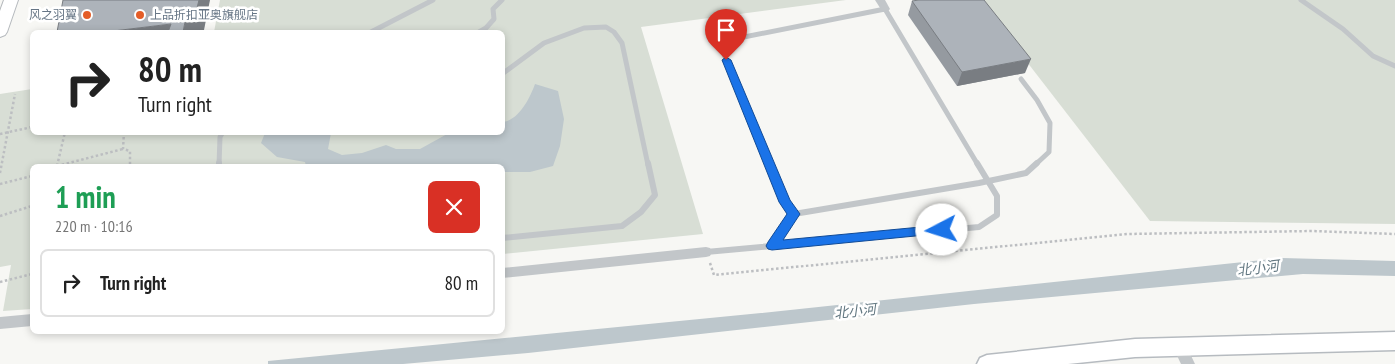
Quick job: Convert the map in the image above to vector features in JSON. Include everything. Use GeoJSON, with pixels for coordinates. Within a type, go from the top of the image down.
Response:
{"type":"FeatureCollection","features":[{"type":"Feature","properties":{"kind":"main road"},"geometry":{"type":"LineString","coordinates":[[0,32],[11,0]]}},
{"type":"Feature","properties":{"kind":"street"},"geometry":{"type":"LineString","coordinates":[[880,0],[885,9]]}},
{"type":"Feature","properties":{"kind":"street"},"geometry":{"type":"LineString","coordinates":[[505,273],[706,252]]}},
{"type":"Feature","properties":{"kind":"street"},"geometry":{"type":"LineString","coordinates":[[0,324],[30,320]]}},
{"type":"Feature","properties":{"kind":"street"},"geometry":{"type":"LineString","coordinates":[[987,364],[1135,348],[1184,355],[1395,341]]}},
{"type":"Feature","properties":{"kind":"lane"},"geometry":{"type":"LineString","coordinates":[[375,30],[433,0]]}},
{"type":"Feature","properties":{"kind":"lane"},"geometry":{"type":"LineString","coordinates":[[482,30],[494,19],[493,9],[502,0]]}},
{"type":"Feature","properties":{"kind":"lane"},"geometry":{"type":"LineString","coordinates":[[1301,0],[1343,28],[1373,56],[1395,66]]}},
{"type":"Feature","properties":{"kind":"lane"},"geometry":{"type":"LineString","coordinates":[[706,252],[979,227],[997,215],[997,196],[885,9],[719,42],[785,202],[794,214]]}},
{"type":"Feature","properties":{"kind":"lane"},"geometry":{"type":"LineString","coordinates":[[505,72],[544,43],[576,30],[606,27],[614,32],[622,43],[655,195],[634,220],[622,226],[505,238]]}},
{"type":"Feature","properties":{"kind":"lane"},"geometry":{"type":"LineString","coordinates":[[772,246],[794,214],[979,183],[1026,173],[1049,152],[1050,123],[1037,100],[1021,79]]}},
{"type":"Feature","properties":{"kind":"lane"},"geometry":{"type":"LineString","coordinates":[[219,164],[221,135]]}},
{"type":"Feature","properties":{"kind":"path"},"geometry":{"type":"LineString","coordinates":[[0,173],[15,94]]}},
{"type":"Feature","properties":{"kind":"path"},"geometry":{"type":"LineString","coordinates":[[0,134],[30,127]]}},
{"type":"Feature","properties":{"kind":"path"},"geometry":{"type":"LineString","coordinates":[[57,164],[66,135]]}},
{"type":"Feature","properties":{"kind":"path"},"geometry":{"type":"LineString","coordinates":[[123,149],[124,135]]}},
{"type":"Feature","properties":{"kind":"path"},"geometry":{"type":"LineString","coordinates":[[64,164],[123,149],[130,151],[130,164]]}},
{"type":"Feature","properties":{"kind":"path"},"geometry":{"type":"LineString","coordinates":[[0,184],[30,176]]}},
{"type":"Feature","properties":{"kind":"path"},"geometry":{"type":"LineString","coordinates":[[0,216],[30,207]]}},
{"type":"Feature","properties":{"kind":"path"},"geometry":{"type":"LineString","coordinates":[[706,252],[714,275],[1127,234],[1312,231],[1395,234]]}},
{"type":"Feature","properties":{"kind":"path"},"geometry":{"type":"LineString","coordinates":[[0,282],[30,274]]}},
{"type":"Feature","properties":{"kind":"shaded area"},"geometry":{"type":"Polygon","coordinates":[[[220,0],[846,0],[641,27],[703,234],[505,254],[505,164],[30,164],[30,309],[3,311],[11,265],[0,267],[0,94],[30,89],[30,135],[505,135],[505,30],[214,30],[220,0]]]}},
{"type":"Feature","properties":{"kind":"shaded area"},"geometry":{"type":"Polygon","coordinates":[[[979,0],[1395,0],[1395,224],[1150,221],[979,0]]]}},
{"type":"Feature","properties":{"kind":"water"},"geometry":{"type":"Polygon","coordinates":[[[535,84],[558,91],[564,119],[560,146],[553,166],[530,172],[505,172],[505,164],[306,164],[305,162],[277,157],[261,143],[264,135],[331,135],[328,149],[342,155],[362,153],[386,145],[396,149],[420,149],[445,135],[505,135],[505,121],[519,113],[535,84]]]}},
{"type":"Feature","properties":{"kind":"water","name":"北小河"},"geometry":{"type":"Polygon","coordinates":[[[1282,258],[1395,261],[1395,276],[1303,274],[974,304],[528,353],[403,364],[268,364],[268,361],[761,313],[1282,258]]]}},
{"type":"Feature","properties":{"kind":"building","name":"上品折扣亚奥旗舰店"},"geometry":{"type":"Polygon","coordinates":[[[63,0],[199,0],[195,16],[185,22],[183,30],[169,30],[171,24],[122,30],[57,30],[63,0]]]}},
{"type":"Feature","properties":{"kind":"building"},"geometry":{"type":"Polygon","coordinates":[[[984,0],[1031,59],[962,72],[912,1],[984,0]]]}},
{"type":"Feature","properties":{"kind":"place","name":"风之羽翼"},"geometry":{"type":"Point","coordinates":[87,15]}},
{"type":"Feature","properties":{"kind":"place","name":"上品折扣亚奥旗舰店"},"geometry":{"type":"Point","coordinates":[140,15]}},
{"type":"Feature","properties":{"kind":"route"},"geometry":{"type":"LineString","coordinates":[[726,60],[785,202],[794,214],[772,246],[942,230]]}}]}
